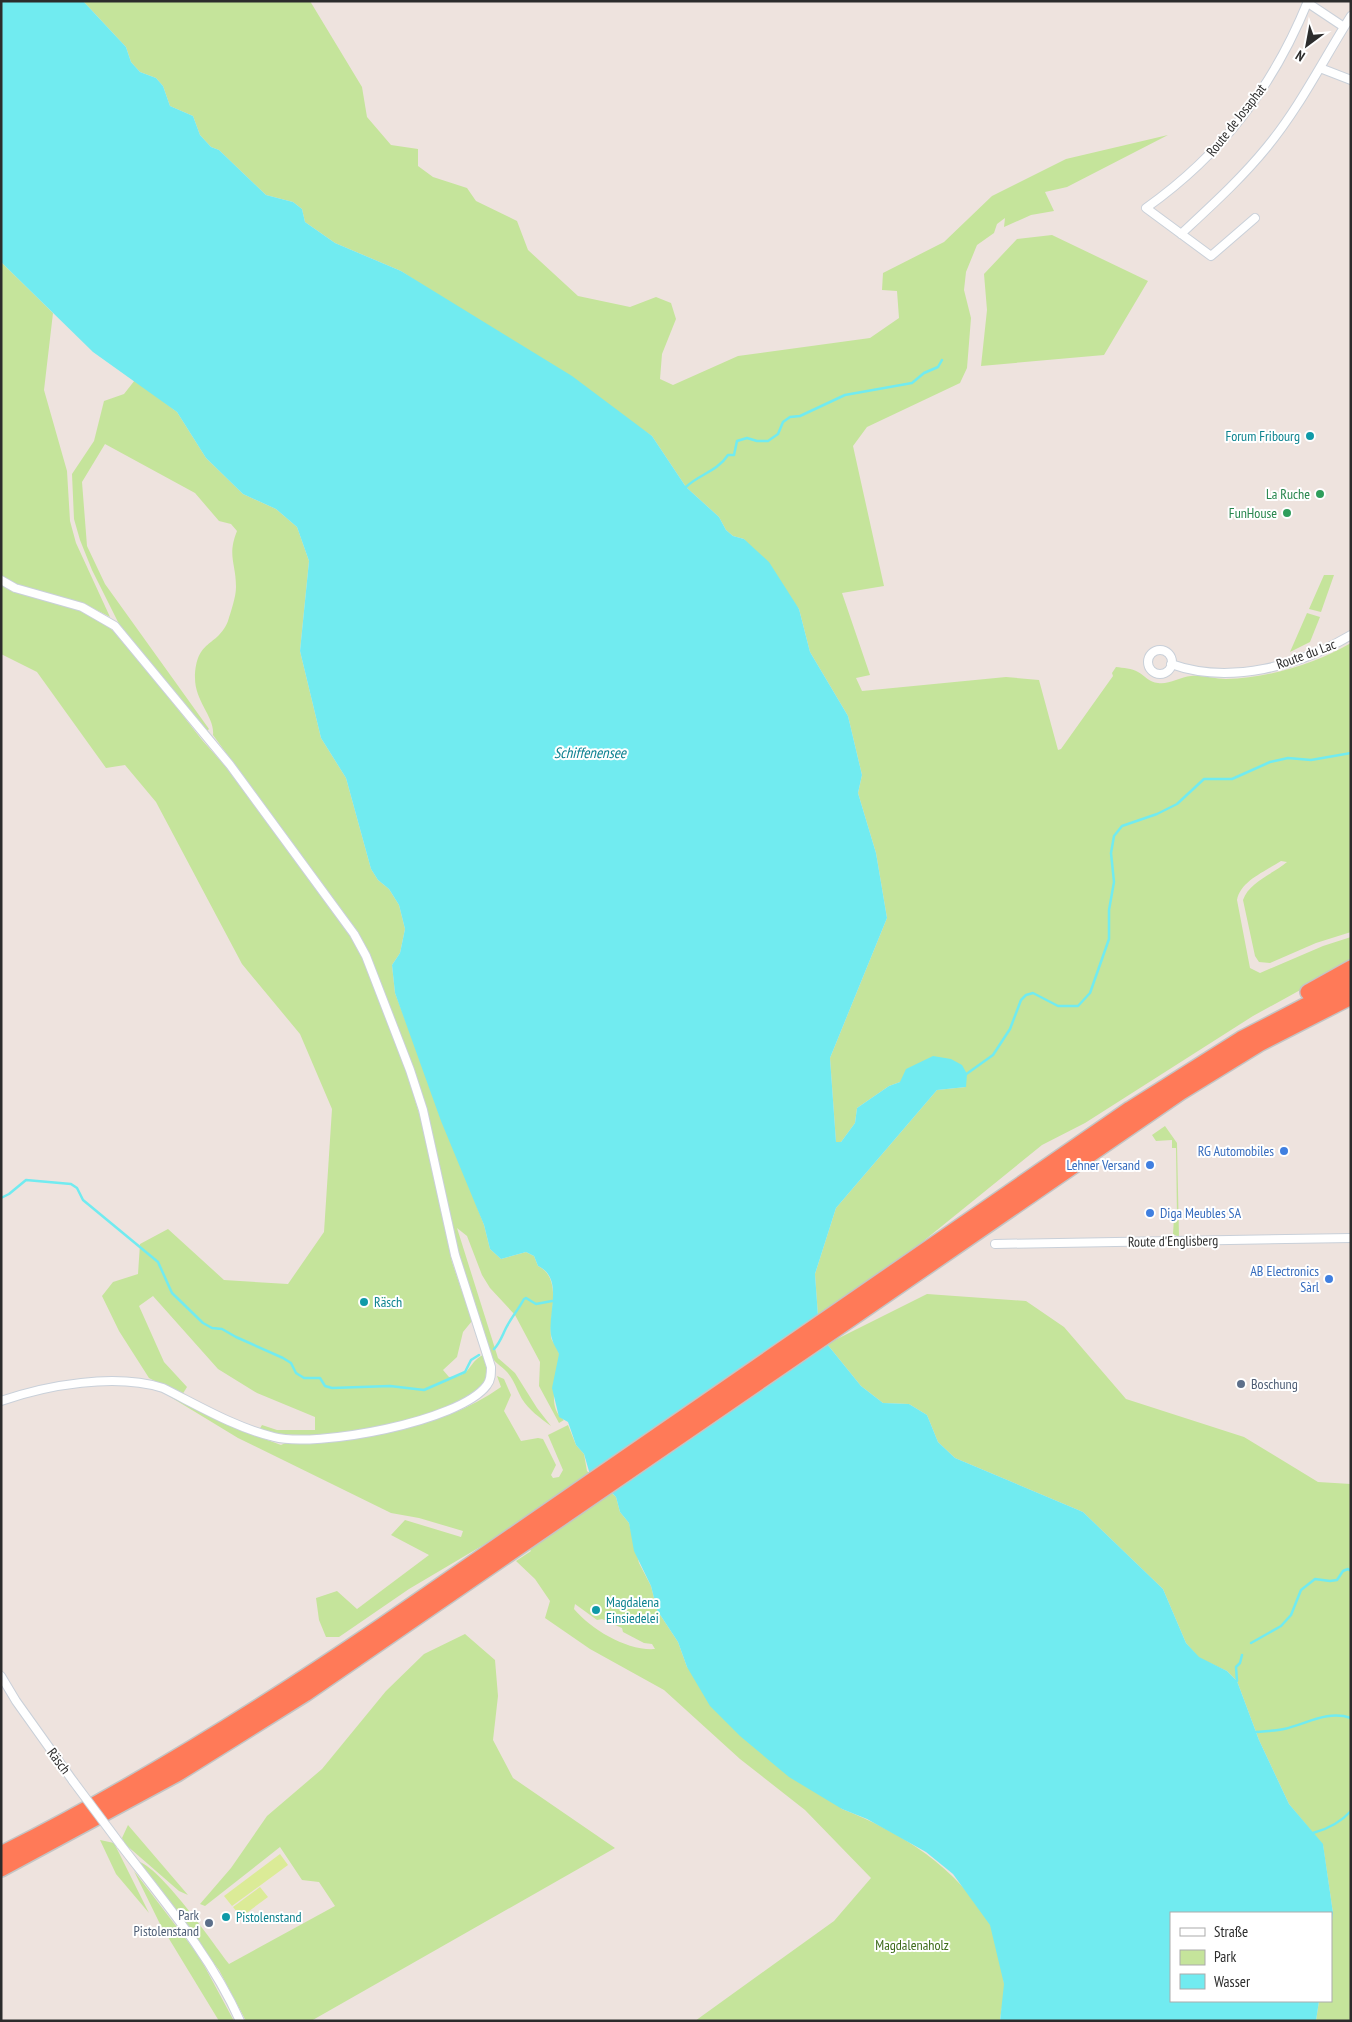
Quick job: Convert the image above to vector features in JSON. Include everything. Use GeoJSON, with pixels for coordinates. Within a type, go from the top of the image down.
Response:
{"type":"FeatureCollection","features":[{"type":"Feature","properties":{"kind":"highway"},"geometry":{"type":"LineString","coordinates":[[1211,1058],[1303,995],[1351,968]]}},
{"type":"Feature","properties":{"kind":"highway"},"geometry":{"type":"LineString","coordinates":[[1,1870],[133,1800],[220,1748],[330,1678],[503,1551],[856,1306],[1130,1109],[1282,1016],[1351,982]]}},
{"type":"Feature","properties":{"kind":"highway"},"geometry":{"type":"LineString","coordinates":[[856,1306],[1181,1092],[1259,1044],[1351,997]]}},
{"type":"Feature","properties":{"kind":"highway"},"geometry":{"type":"LineString","coordinates":[[1,1854],[126,1788],[213,1737],[503,1551]]}},
{"type":"Feature","properties":{"kind":"street"},"geometry":{"type":"LineString","coordinates":[[1308,2],[1344,27]]}},
{"type":"Feature","properties":{"kind":"street","name":"Route de Josaphat"},"geometry":{"type":"LineString","coordinates":[[1255,218],[1211,256],[1146,208],[1181,183],[1215,151],[1250,107],[1285,54],[1308,2]]}},
{"type":"Feature","properties":{"kind":"street"},"geometry":{"type":"LineString","coordinates":[[1181,234],[1233,185],[1268,147],[1320,68],[1351,16]]}},
{"type":"Feature","properties":{"kind":"street"},"geometry":{"type":"LineString","coordinates":[[1320,68],[1351,80]]}},
{"type":"Feature","properties":{"kind":"street"},"geometry":{"type":"LineString","coordinates":[[1,580],[15,588],[82,607],[115,626],[230,766],[358,941],[393,1024],[423,1110],[455,1254],[492,1367],[491,1377],[487,1385],[458,1406],[429,1418],[381,1431],[284,1439],[274,1438],[231,1423],[163,1388],[150,1384],[76,1384],[38,1390],[1,1402]]}},
{"type":"Feature","properties":{"kind":"street","name":"Route du Lac"},"geometry":{"type":"LineString","coordinates":[[1172,664],[1186,669],[1225,673],[1256,670],[1280,665],[1351,635]]}},
{"type":"Feature","properties":{"kind":"street","name":"Route d'Englisberg"},"geometry":{"type":"LineString","coordinates":[[995,1244],[1351,1238]]}},
{"type":"Feature","properties":{"kind":"street","name":"Räsch"},"geometry":{"type":"LineString","coordinates":[[1,1676],[16,1701],[201,1952],[227,1993],[240,2021]]}},
{"type":"Feature","properties":{"kind":"green space"},"geometry":{"type":"Polygon","coordinates":[[[83,1],[310,1],[362,87],[367,117],[391,145],[418,149],[418,166],[433,177],[467,188],[476,201],[517,221],[528,250],[578,296],[630,307],[656,297],[671,303],[676,319],[662,354],[660,379],[673,385],[738,356],[870,338],[899,318],[897,291],[882,290],[883,273],[944,242],[992,196],[1066,159],[1168,135],[1067,187],[1045,192],[1054,211],[1031,215],[1004,227],[1005,218],[997,224],[994,233],[977,245],[966,272],[964,290],[971,318],[967,368],[960,383],[867,427],[853,446],[884,586],[842,593],[870,675],[856,678],[862,691],[1006,677],[1039,680],[1058,750],[1061,749],[1113,676],[1112,673],[1116,667],[1133,670],[1158,683],[1166,683],[1191,676],[1222,679],[1242,678],[1275,673],[1307,663],[1351,643],[1351,932],[1316,943],[1270,963],[1259,962],[1255,956],[1243,900],[1250,888],[1287,862],[1281,861],[1254,877],[1243,887],[1237,900],[1250,968],[1260,973],[1323,946],[1351,937],[1351,962],[1253,1016],[1085,1123],[1042,1145],[921,1243],[818,1316],[815,1274],[836,1208],[937,1090],[966,1087],[900,1082],[889,1086],[857,1108],[855,1123],[841,1142],[836,1142],[830,1058],[887,918],[876,853],[858,793],[862,775],[848,716],[810,652],[799,609],[744,539],[733,536],[726,530],[719,517],[686,487],[652,436],[401,271],[335,243],[305,222],[302,209],[293,202],[266,195],[219,150],[211,147],[200,135],[193,116],[170,106],[163,86],[156,78],[140,72],[131,62],[126,47],[83,1]]]}},
{"type":"Feature","properties":{"kind":"green space"},"geometry":{"type":"Polygon","coordinates":[[[1052,235],[1148,281],[1104,355],[981,366],[987,310],[984,274],[1017,239],[1052,235]]]}},
{"type":"Feature","properties":{"kind":"green space"},"geometry":{"type":"Polygon","coordinates":[[[1,262],[53,313],[44,390],[67,471],[70,521],[76,543],[110,617],[83,603],[80,610],[105,624],[124,640],[202,740],[226,767],[350,934],[363,955],[406,1070],[421,1120],[452,1262],[472,1321],[463,1332],[457,1357],[443,1370],[449,1377],[462,1375],[483,1355],[487,1371],[486,1377],[477,1390],[460,1402],[437,1412],[382,1426],[333,1434],[288,1434],[259,1430],[262,1425],[277,1430],[315,1430],[315,1417],[257,1393],[218,1369],[153,1296],[139,1306],[164,1362],[187,1387],[182,1395],[149,1378],[119,1331],[102,1296],[113,1282],[138,1274],[140,1244],[168,1229],[224,1280],[288,1284],[324,1232],[332,1109],[300,1034],[242,964],[156,802],[125,765],[106,768],[37,672],[1,654],[1,262]]]}},
{"type":"Feature","properties":{"kind":"green space"},"geometry":{"type":"Polygon","coordinates":[[[135,380],[177,412],[206,458],[243,494],[276,509],[297,527],[309,561],[300,651],[321,738],[346,778],[371,869],[378,880],[389,889],[399,905],[405,929],[400,953],[392,965],[395,993],[484,1225],[490,1249],[501,1259],[526,1252],[534,1256],[538,1266],[546,1272],[550,1279],[553,1288],[551,1337],[559,1354],[554,1398],[558,1414],[564,1420],[559,1423],[539,1386],[540,1362],[515,1315],[490,1288],[482,1275],[467,1236],[457,1228],[498,1358],[515,1373],[551,1426],[528,1407],[514,1382],[491,1355],[459,1257],[431,1127],[414,1070],[370,955],[357,932],[213,735],[211,722],[198,694],[195,678],[199,656],[223,630],[228,621],[234,600],[236,579],[232,553],[237,531],[231,524],[219,521],[195,493],[105,444],[82,482],[87,546],[105,584],[209,729],[207,731],[202,729],[120,626],[92,570],[74,519],[72,474],[94,441],[104,401],[124,394],[135,380]]]}},
{"type":"Feature","properties":{"kind":"green space"},"geometry":{"type":"Polygon","coordinates":[[[1324,575],[1334,575],[1321,612],[1309,609],[1324,575]]]}},
{"type":"Feature","properties":{"kind":"green space"},"geometry":{"type":"Polygon","coordinates":[[[1307,613],[1320,617],[1310,642],[1290,652],[1307,613]]]}},
{"type":"Feature","properties":{"kind":"green space"},"geometry":{"type":"Polygon","coordinates":[[[1165,1126],[1177,1143],[1179,1237],[1173,1234],[1174,1218],[1177,1218],[1176,1148],[1172,1148],[1172,1140],[1156,1141],[1152,1135],[1165,1126]]]}},
{"type":"Feature","properties":{"kind":"green space"},"geometry":{"type":"Polygon","coordinates":[[[927,1294],[1026,1301],[1064,1327],[1126,1399],[1244,1437],[1318,1482],[1351,1484],[1351,2021],[1316,2021],[1319,2002],[1332,2002],[1333,1913],[1323,1845],[1289,1804],[1259,1740],[1237,1681],[1227,1671],[1199,1658],[1186,1643],[1163,1589],[1083,1512],[955,1458],[938,1442],[927,1415],[909,1404],[883,1403],[861,1386],[827,1344],[927,1294]]]}},
{"type":"Feature","properties":{"kind":"green space","name":"Magdalenaholz"},"geometry":{"type":"Polygon","coordinates":[[[497,1376],[504,1379],[511,1395],[504,1411],[521,1441],[543,1439],[556,1465],[551,1475],[553,1478],[559,1477],[563,1470],[548,1435],[568,1425],[576,1445],[584,1454],[587,1471],[616,1497],[620,1512],[629,1523],[639,1563],[651,1586],[657,1610],[678,1642],[687,1667],[842,1809],[906,1840],[926,1854],[961,1885],[977,1904],[990,1924],[1000,1961],[1004,1997],[1000,2021],[695,2021],[834,1921],[871,1878],[805,1810],[740,1759],[664,1690],[590,1649],[545,1618],[550,1601],[535,1579],[516,1561],[531,1551],[514,1527],[409,1589],[339,1637],[326,1637],[319,1620],[316,1598],[337,1591],[357,1609],[429,1555],[391,1535],[405,1520],[461,1537],[463,1531],[419,1518],[391,1513],[238,1438],[159,1390],[233,1427],[281,1445],[290,1441],[400,1429],[452,1414],[477,1402],[501,1387],[497,1376]],[[575,1604],[574,1609],[582,1617],[611,1638],[633,1647],[655,1649],[652,1644],[644,1643],[623,1632],[622,1628],[602,1619],[597,1620],[575,1604]]]}},
{"type":"Feature","properties":{"kind":"green space"},"geometry":{"type":"Polygon","coordinates":[[[465,1634],[495,1660],[498,1696],[493,1740],[513,1778],[615,1848],[311,2021],[246,2021],[219,1970],[137,1861],[147,1866],[172,1890],[229,1964],[335,1906],[319,1882],[302,1880],[280,1847],[205,1906],[200,1904],[231,1868],[267,1816],[322,1769],[386,1691],[424,1654],[465,1634]]]}},
{"type":"Feature","properties":{"kind":"green space"},"geometry":{"type":"Polygon","coordinates":[[[128,1825],[188,1895],[179,1891],[125,1844],[122,1838],[128,1825]]]}},
{"type":"Feature","properties":{"kind":"green space"},"geometry":{"type":"Polygon","coordinates":[[[100,1840],[114,1843],[149,1913],[116,1874],[100,1840]]]}},
{"type":"Feature","properties":{"kind":"green space"},"geometry":{"type":"Polygon","coordinates":[[[280,1854],[288,1865],[232,1906],[224,1896],[280,1854]]]}},
{"type":"Feature","properties":{"kind":"green space"},"geometry":{"type":"Polygon","coordinates":[[[134,1871],[199,1956],[234,2021],[219,2021],[160,1924],[134,1871]]]}},
{"type":"Feature","properties":{"kind":"green space"},"geometry":{"type":"Polygon","coordinates":[[[260,1887],[268,1897],[241,1917],[233,1907],[260,1887]]]}},
{"type":"Feature","properties":{"kind":"water","name":"Schiffenensee"},"geometry":{"type":"Polygon","coordinates":[[[1,1],[83,1],[126,47],[131,62],[140,72],[156,78],[163,86],[170,106],[193,116],[200,135],[211,147],[219,150],[266,195],[293,202],[302,209],[305,222],[335,243],[401,271],[572,376],[652,436],[686,487],[719,517],[726,530],[733,536],[744,539],[769,562],[799,609],[810,652],[848,716],[862,775],[858,793],[876,853],[887,918],[830,1058],[836,1142],[841,1142],[855,1123],[857,1108],[889,1086],[900,1082],[906,1069],[933,1056],[951,1059],[962,1065],[967,1074],[966,1087],[937,1090],[836,1208],[815,1274],[818,1316],[827,1344],[861,1386],[883,1403],[909,1404],[927,1415],[938,1442],[955,1458],[1083,1512],[1163,1589],[1186,1643],[1199,1657],[1227,1671],[1237,1681],[1259,1740],[1289,1804],[1323,1844],[1333,1913],[1332,1920],[1332,1912],[1170,1912],[1170,2002],[1319,2002],[1316,2021],[1000,2021],[1004,1984],[990,1925],[953,1874],[926,1852],[867,1819],[842,1809],[789,1777],[740,1736],[710,1706],[687,1667],[678,1642],[657,1610],[651,1586],[634,1551],[629,1523],[620,1512],[616,1497],[606,1487],[591,1478],[584,1454],[576,1445],[568,1422],[559,1417],[552,1388],[559,1354],[553,1341],[551,1330],[553,1289],[551,1280],[546,1272],[538,1266],[534,1256],[526,1252],[501,1259],[490,1249],[484,1225],[441,1121],[395,993],[392,965],[400,953],[405,929],[399,905],[389,889],[378,880],[371,869],[346,778],[321,738],[300,651],[309,561],[297,527],[276,509],[243,494],[206,458],[177,412],[93,352],[1,262],[1,1]]]}},
{"type":"Feature","properties":{"kind":"waterway"},"geometry":{"type":"LineString","coordinates":[[686,487],[719,465],[728,455],[734,455],[737,441],[747,438],[757,441],[768,441],[778,434],[783,422],[790,417],[800,416],[845,395],[912,383],[924,373],[938,367],[942,360]]}},
{"type":"Feature","properties":{"kind":"waterway"},"geometry":{"type":"LineString","coordinates":[[965,1075],[993,1055],[1010,1029],[1021,1000],[1026,995],[1033,993],[1058,1006],[1078,1006],[1090,993],[1109,939],[1109,910],[1114,882],[1111,853],[1114,836],[1122,826],[1157,814],[1177,804],[1204,779],[1232,779],[1270,762],[1288,758],[1311,760],[1351,753]]}},
{"type":"Feature","properties":{"kind":"waterway"},"geometry":{"type":"LineString","coordinates":[[1,1198],[26,1180],[71,1184],[77,1188],[83,1200],[158,1262],[172,1293],[203,1323],[212,1328],[222,1329],[283,1358],[291,1363],[296,1373],[304,1378],[320,1378],[325,1386],[332,1388],[390,1386],[424,1390],[465,1372],[471,1360],[479,1355]]}},
{"type":"Feature","properties":{"kind":"waterway"},"geometry":{"type":"LineString","coordinates":[[494,1349],[524,1299],[526,1298],[536,1304],[552,1301]]}},
{"type":"Feature","properties":{"kind":"waterway"},"geometry":{"type":"LineString","coordinates":[[1251,1643],[1281,1626],[1291,1615],[1301,1590],[1315,1579],[1337,1580],[1343,1571],[1348,1569],[1351,1571]]}},
{"type":"Feature","properties":{"kind":"waterway"},"geometry":{"type":"LineString","coordinates":[[1237,1681],[1236,1667],[1240,1663],[1242,1655]]}},
{"type":"Feature","properties":{"kind":"waterway"},"geometry":{"type":"LineString","coordinates":[[1256,1732],[1284,1729],[1325,1717],[1342,1716],[1351,1718]]}},
{"type":"Feature","properties":{"kind":"waterway"},"geometry":{"type":"LineString","coordinates":[[1313,1833],[1334,1825],[1351,1811]]}},
{"type":"Feature","properties":{"kind":"place","name":"Forum Fribourg"},"geometry":{"type":"Point","coordinates":[1310,436]}},
{"type":"Feature","properties":{"kind":"place","name":"La Ruche"},"geometry":{"type":"Point","coordinates":[1320,494]}},
{"type":"Feature","properties":{"kind":"place","name":"FunHouse"},"geometry":{"type":"Point","coordinates":[1287,513]}},
{"type":"Feature","properties":{"kind":"place","name":"RG Automobiles"},"geometry":{"type":"Point","coordinates":[1284,1151]}},
{"type":"Feature","properties":{"kind":"place","name":"Lehner Versand"},"geometry":{"type":"Point","coordinates":[1150,1165]}},
{"type":"Feature","properties":{"kind":"place","name":"Diga Meubles SA"},"geometry":{"type":"Point","coordinates":[1150,1213]}},
{"type":"Feature","properties":{"kind":"place","name":"AB Electronics Sàrl"},"geometry":{"type":"Point","coordinates":[1329,1279]}},
{"type":"Feature","properties":{"kind":"place","name":"Räsch"},"geometry":{"type":"Point","coordinates":[364,1302]}},
{"type":"Feature","properties":{"kind":"place","name":"Boschung"},"geometry":{"type":"Point","coordinates":[1241,1384]}},
{"type":"Feature","properties":{"kind":"place","name":"Magdalena Einsiedelei"},"geometry":{"type":"Point","coordinates":[596,1610]}},
{"type":"Feature","properties":{"kind":"place","name":"Pistolenstand"},"geometry":{"type":"Point","coordinates":[226,1917]}},
{"type":"Feature","properties":{"kind":"place","name":"Park Pistolenstand"},"geometry":{"type":"Point","coordinates":[209,1923]}}]}
